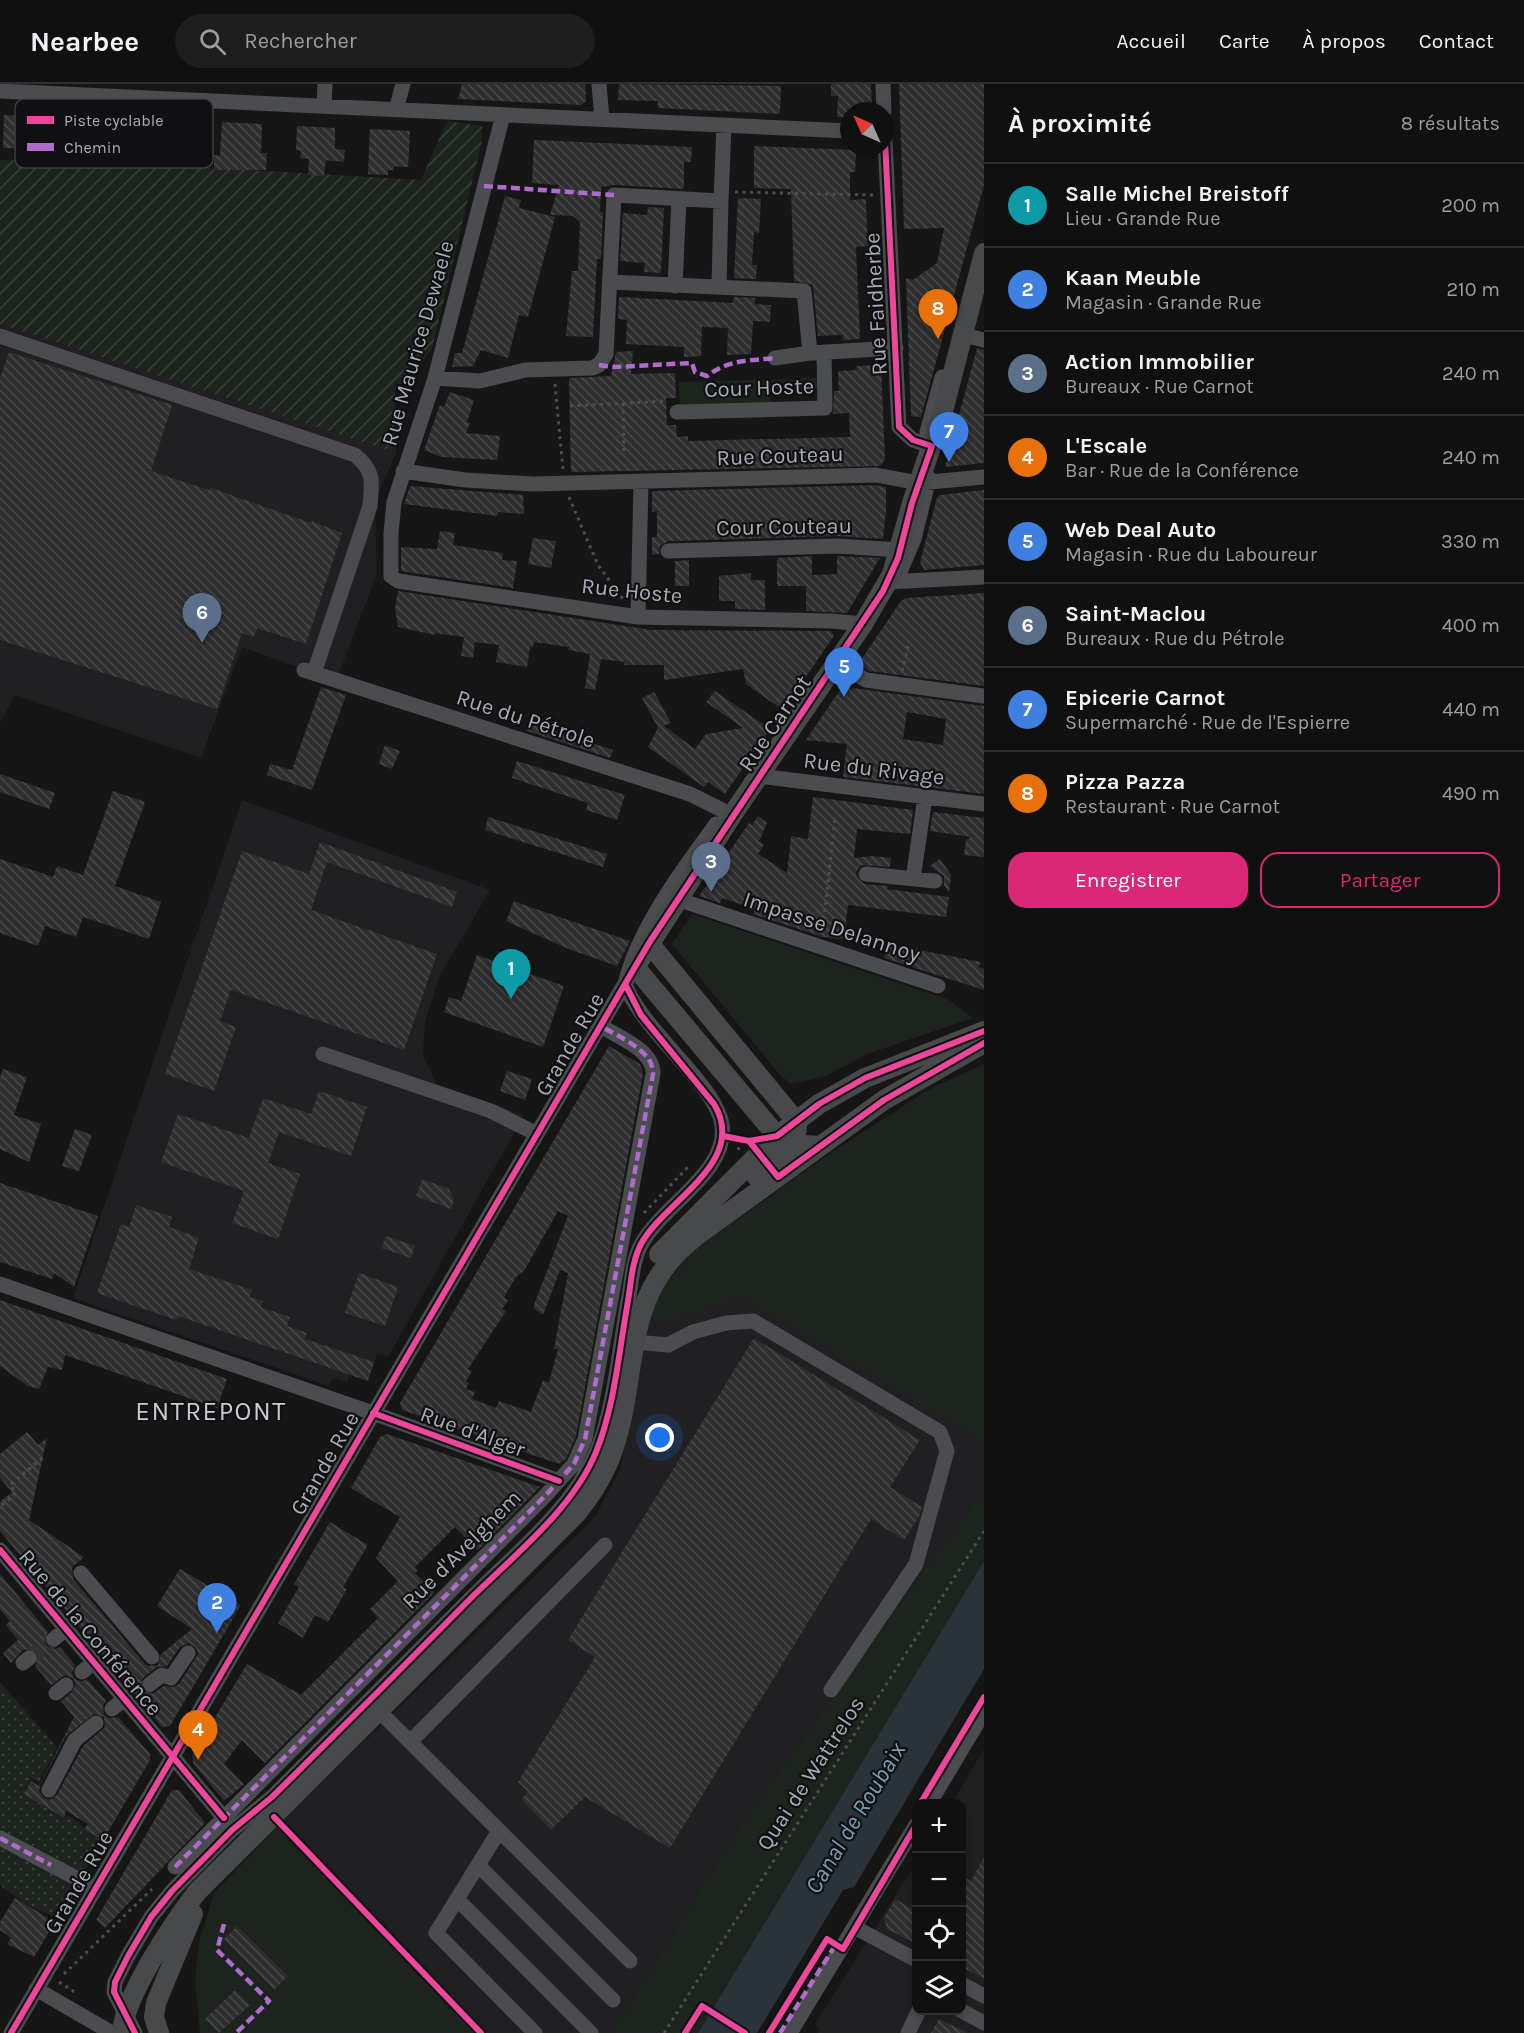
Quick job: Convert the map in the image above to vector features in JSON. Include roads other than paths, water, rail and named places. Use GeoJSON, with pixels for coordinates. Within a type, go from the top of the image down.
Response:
{"type":"FeatureCollection","features":[{"type":"Feature","properties":{"kind":"main road","name":"Rue Carnot"},"geometry":{"type":"LineString","coordinates":[[673,906],[729,813],[759,776],[892,582],[912,503],[920,483],[928,445],[939,427],[984,253]]}},
{"type":"Feature","properties":{"kind":"main road","name":"Grande Rue"},"geometry":{"type":"LineString","coordinates":[[635,967],[673,906]]}},
{"type":"Feature","properties":{"kind":"main road"},"geometry":{"type":"LineString","coordinates":[[649,943],[796,1121]]}},
{"type":"Feature","properties":{"kind":"main road"},"geometry":{"type":"LineString","coordinates":[[635,967],[785,1140]]}},
{"type":"Feature","properties":{"kind":"main road"},"geometry":{"type":"LineString","coordinates":[[636,1338],[649,1290],[675,1246],[779,1158],[785,1140],[796,1121],[819,1104],[865,1078],[984,1031]]}},
{"type":"Feature","properties":{"kind":"main road"},"geometry":{"type":"LineString","coordinates":[[649,1290],[664,1266],[687,1244],[818,1146],[905,1086],[984,1042]]}},
{"type":"Feature","properties":{"kind":"main road"},"geometry":{"type":"LineString","coordinates":[[123,2024],[133,1995],[181,1914],[197,1892],[576,1514],[592,1494],[606,1468],[616,1439],[636,1338],[642,1293],[657,1256],[754,1148],[785,1140],[818,1146]]}},
{"type":"Feature","properties":{"kind":"main road"},"geometry":{"type":"LineString","coordinates":[[159,2033],[154,2017],[158,1998],[198,1903],[221,1869]]}},
{"type":"Feature","properties":{"kind":"street"},"geometry":{"type":"LineString","coordinates":[[324,106],[326,84]]}},
{"type":"Feature","properties":{"kind":"street"},"geometry":{"type":"LineString","coordinates":[[396,110],[403,84]]}},
{"type":"Feature","properties":{"kind":"street"},"geometry":{"type":"LineString","coordinates":[[599,84],[602,119]]}},
{"type":"Feature","properties":{"kind":"street"},"geometry":{"type":"LineString","coordinates":[[883,84],[884,102]]}},
{"type":"Feature","properties":{"kind":"street"},"geometry":{"type":"LineString","coordinates":[[1,89],[191,99]]}},
{"type":"Feature","properties":{"kind":"street"},"geometry":{"type":"LineString","coordinates":[[213,100],[840,131]]}},
{"type":"Feature","properties":{"kind":"street","name":"Rue Maurice Dewaele"},"geometry":{"type":"LineString","coordinates":[[398,580],[390,573],[394,502],[435,378],[502,115]]}},
{"type":"Feature","properties":{"kind":"street"},"geometry":{"type":"LineString","coordinates":[[719,287],[724,125]]}},
{"type":"Feature","properties":{"kind":"street","name":"Rue Faidherbe"},"geometry":{"type":"LineString","coordinates":[[886,156],[900,427],[906,436],[928,445]]}},
{"type":"Feature","properties":{"kind":"street"},"geometry":{"type":"LineString","coordinates":[[435,378],[480,381],[525,370],[592,368],[604,360],[615,195],[679,199],[721,197]]}},
{"type":"Feature","properties":{"kind":"street"},"geometry":{"type":"LineString","coordinates":[[675,286],[679,199]]}},
{"type":"Feature","properties":{"kind":"street"},"geometry":{"type":"LineString","coordinates":[[610,282],[804,291],[817,353]]}},
{"type":"Feature","properties":{"kind":"street"},"geometry":{"type":"LineString","coordinates":[[928,445],[956,325],[975,285]]}},
{"type":"Feature","properties":{"kind":"street"},"geometry":{"type":"LineString","coordinates":[[963,335],[984,340]]}},
{"type":"Feature","properties":{"kind":"street","name":"Rue du Pétrole"},"geometry":{"type":"LineString","coordinates":[[0,336],[355,455],[367,465],[372,481],[370,506],[309,671],[690,794],[729,813]]}},
{"type":"Feature","properties":{"kind":"street"},"geometry":{"type":"LineString","coordinates":[[775,358],[896,348]]}},
{"type":"Feature","properties":{"kind":"street","name":"Cour Hoste"},"geometry":{"type":"LineString","coordinates":[[676,407],[825,408],[817,353]]}},
{"type":"Feature","properties":{"kind":"street"},"geometry":{"type":"LineString","coordinates":[[892,582],[914,539],[920,483],[939,427]]}},
{"type":"Feature","properties":{"kind":"street","name":"Rue Couteau"},"geometry":{"type":"LineString","coordinates":[[403,471],[465,480],[533,484],[876,475],[920,483],[984,477]]}},
{"type":"Feature","properties":{"kind":"street"},"geometry":{"type":"LineString","coordinates":[[638,617],[641,482]]}},
{"type":"Feature","properties":{"kind":"street","name":"Cour Couteau"},"geometry":{"type":"LineString","coordinates":[[668,551],[837,546],[900,550]]}},
{"type":"Feature","properties":{"kind":"street"},"geometry":{"type":"LineString","coordinates":[[892,582],[984,577]]}},
{"type":"Feature","properties":{"kind":"street","name":"Rue Hoste"},"geometry":{"type":"LineString","coordinates":[[398,580],[638,617],[832,621],[864,624]]}},
{"type":"Feature","properties":{"kind":"street"},"geometry":{"type":"LineString","coordinates":[[837,663],[862,679],[984,696]]}},
{"type":"Feature","properties":{"kind":"street","name":"Rue du Rivage"},"geometry":{"type":"LineString","coordinates":[[759,776],[984,804]]}},
{"type":"Feature","properties":{"kind":"street"},"geometry":{"type":"LineString","coordinates":[[913,879],[925,797]]}},
{"type":"Feature","properties":{"kind":"street"},"geometry":{"type":"LineString","coordinates":[[135,2033],[123,2024],[114,1996],[115,1982],[151,1917],[167,1897],[232,1830],[266,1803],[303,1767],[523,1547],[579,1485],[602,1436],[639,1250],[656,1223],[712,1165],[723,1136],[721,1116],[714,1104],[634,1006],[625,984],[633,956],[662,905],[729,813]]}},
{"type":"Feature","properties":{"kind":"street"},"geometry":{"type":"LineString","coordinates":[[867,874],[935,881]]}},
{"type":"Feature","properties":{"kind":"street","name":"Impasse Delannoy"},"geometry":{"type":"LineString","coordinates":[[673,906],[938,986]]}},
{"type":"Feature","properties":{"kind":"street","name":"Grande Rue"},"geometry":{"type":"LineString","coordinates":[[11,2033],[635,967]]}},
{"type":"Feature","properties":{"kind":"street","name":"Rue d'Avelghem"},"geometry":{"type":"LineString","coordinates":[[175,1867],[560,1481],[577,1458],[585,1438],[653,1074],[652,1063],[643,1052],[601,1026]]}},
{"type":"Feature","properties":{"kind":"street"},"geometry":{"type":"LineString","coordinates":[[323,1054],[491,1111],[537,1134]]}},
{"type":"Feature","properties":{"kind":"street","name":"Rue d'Alger"},"geometry":{"type":"LineString","coordinates":[[0,1284],[374,1413],[560,1481]]}},
{"type":"Feature","properties":{"kind":"street"},"geometry":{"type":"LineString","coordinates":[[636,1338],[668,1345],[693,1332],[726,1323],[753,1321],[940,1432],[947,1451],[916,1564],[831,1690]]}},
{"type":"Feature","properties":{"kind":"street"},"geometry":{"type":"LineString","coordinates":[[410,1742],[605,1545]]}},
{"type":"Feature","properties":{"kind":"street","name":"Rue de la Conférence"},"geometry":{"type":"LineString","coordinates":[[0,1550],[60,1634],[85,1643],[88,1667],[125,1702],[224,1818]]}},
{"type":"Feature","properties":{"kind":"street"},"geometry":{"type":"LineString","coordinates":[[81,1573],[152,1658]]}},
{"type":"Feature","properties":{"kind":"street"},"geometry":{"type":"LineString","coordinates":[[105,1626],[117,1616]]}},
{"type":"Feature","properties":{"kind":"street"},"geometry":{"type":"LineString","coordinates":[[150,1684],[162,1675],[171,1678],[188,1653]]}},
{"type":"Feature","properties":{"kind":"street"},"geometry":{"type":"LineString","coordinates":[[379,1711],[630,1961]]}},
{"type":"Feature","properties":{"kind":"street"},"geometry":{"type":"LineString","coordinates":[[931,1799],[984,1712]]}},
{"type":"Feature","properties":{"kind":"street"},"geometry":{"type":"LineString","coordinates":[[49,1790],[75,1740],[96,1723]]}},
{"type":"Feature","properties":{"kind":"street"},"geometry":{"type":"LineString","coordinates":[[500,1831],[436,1933],[535,2033]]}},
{"type":"Feature","properties":{"kind":"street"},"geometry":{"type":"LineString","coordinates":[[790,2033],[912,1832]]}},
{"type":"Feature","properties":{"kind":"street"},"geometry":{"type":"LineString","coordinates":[[0,1838],[95,1888]]}},
{"type":"Feature","properties":{"kind":"street"},"geometry":{"type":"LineString","coordinates":[[478,1865],[613,2000]]}},
{"type":"Feature","properties":{"kind":"street"},"geometry":{"type":"LineString","coordinates":[[457,1899],[591,2033]]}},
{"type":"Feature","properties":{"kind":"street"},"geometry":{"type":"LineString","coordinates":[[855,1928],[912,1958]]}},
{"type":"Feature","properties":{"kind":"street"},"geometry":{"type":"LineString","coordinates":[[966,1986],[984,1996]]}},
{"type":"Feature","properties":{"kind":"street"},"geometry":{"type":"LineString","coordinates":[[36,1989],[112,2033]]}},
{"type":"Feature","properties":{"kind":"street"},"geometry":{"type":"LineString","coordinates":[[966,2013],[984,2023]]}},
{"type":"Feature","properties":{"kind":"street"},"geometry":{"type":"LineString","coordinates":[[908,2033],[917,2015]]}},
{"type":"Feature","properties":{"kind":"water","name":"Canal de Roubaix"},"geometry":{"type":"Polygon","coordinates":[[[984,1561],[984,1669],[854,1887],[843,1890],[757,2033],[698,2033],[984,1561]]]}},
{"type":"Feature","properties":{"kind":"tunnel"},"geometry":{"type":"LineString","coordinates":[[89,1639],[105,1626]]}},
{"type":"Feature","properties":{"kind":"tunnel"},"geometry":{"type":"LineString","coordinates":[[29,1658],[54,1639]]}},
{"type":"Feature","properties":{"kind":"tunnel"},"geometry":{"type":"LineString","coordinates":[[137,1696],[150,1684]]}},
{"type":"Feature","properties":{"kind":"place","name":"Pizza Pazza"},"geometry":{"type":"Point","coordinates":[938,339]}},
{"type":"Feature","properties":{"kind":"place","name":"Epicerie Carnot"},"geometry":{"type":"Point","coordinates":[949,462]}},
{"type":"Feature","properties":{"kind":"place","name":"Saint-Maclou"},"geometry":{"type":"Point","coordinates":[202,643]}},
{"type":"Feature","properties":{"kind":"place","name":"Web Deal Auto"},"geometry":{"type":"Point","coordinates":[844,697]}},
{"type":"Feature","properties":{"kind":"place","name":"Action Immobilier"},"geometry":{"type":"Point","coordinates":[711,892]}},
{"type":"Feature","properties":{"kind":"place","name":"Salle Michel Breistoff"},"geometry":{"type":"Point","coordinates":[511,999]}},
{"type":"Feature","properties":{"kind":"place","name":"Kaan Meuble"},"geometry":{"type":"Point","coordinates":[217,1633]}},
{"type":"Feature","properties":{"kind":"place","name":"L'Escale"},"geometry":{"type":"Point","coordinates":[198,1760]}},
{"type":"Feature","properties":{"kind":"district","name":"ENTREPONT"},"geometry":{"type":"Point","coordinates":[211,1411]}}]}
